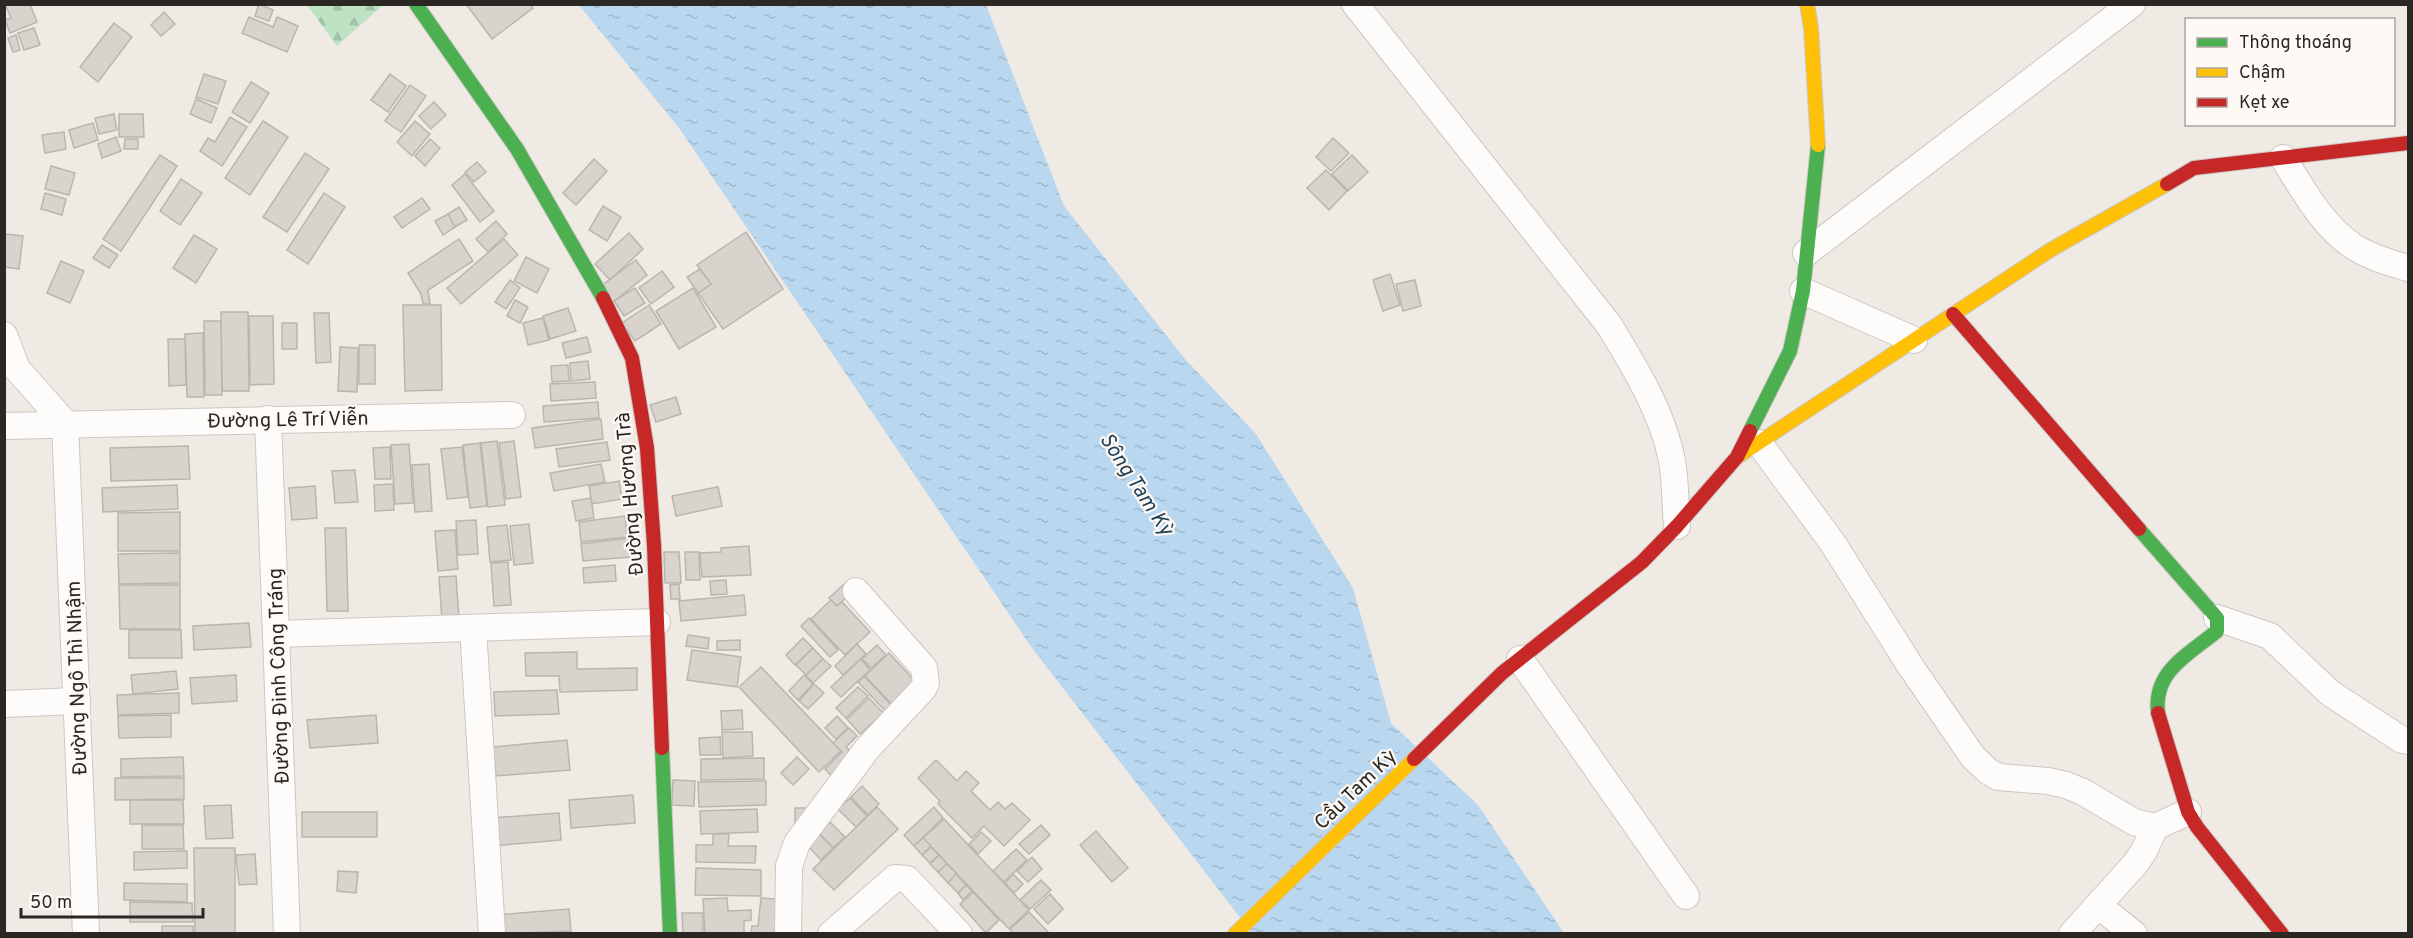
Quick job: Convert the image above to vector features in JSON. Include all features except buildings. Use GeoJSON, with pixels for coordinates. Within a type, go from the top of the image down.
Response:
{"type":"FeatureCollection","features":[{"type":"Feature","properties":{"kind":"street","name":"Đường Hương Trà"},"geometry":{"type":"LineString","coordinates":[[416,4],[480,93],[573,244],[613,315],[632,358],[647,448],[670,933]]}},
{"type":"Feature","properties":{"kind":"street"},"geometry":{"type":"LineString","coordinates":[[1355,4],[1609,325],[1619,341],[1655,412],[1672,460],[1677,526]]}},
{"type":"Feature","properties":{"kind":"street"},"geometry":{"type":"LineString","coordinates":[[1737,457],[1790,351],[1803,291],[1818,151],[1811,28],[1807,4]]}},
{"type":"Feature","properties":{"kind":"street"},"geometry":{"type":"LineString","coordinates":[[1806,253],[2132,4]]}},
{"type":"Feature","properties":{"kind":"street"},"geometry":{"type":"LineString","coordinates":[[1737,457],[2052,249],[2194,168],[2409,143]]}},
{"type":"Feature","properties":{"kind":"street"},"geometry":{"type":"LineString","coordinates":[[2283,158],[2324,220],[2341,236],[2355,248],[2378,259],[2409,268]]}},
{"type":"Feature","properties":{"kind":"street"},"geometry":{"type":"LineString","coordinates":[[1803,291],[1914,340]]}},
{"type":"Feature","properties":{"kind":"street"},"geometry":{"type":"LineString","coordinates":[[1953,314],[2217,618],[2270,636],[2340,701],[2402,740],[2409,741]]}},
{"type":"Feature","properties":{"kind":"street"},"geometry":{"type":"LineString","coordinates":[[4,335],[17,369],[65,423]]}},
{"type":"Feature","properties":{"kind":"street","name":"Đường Lê Trí Viễn"},"geometry":{"type":"LineString","coordinates":[[4,426],[512,414]]}},
{"type":"Feature","properties":{"kind":"street","name":"Đường Đinh Công Tráng"},"geometry":{"type":"LineString","coordinates":[[268,419],[287,933]]}},
{"type":"Feature","properties":{"kind":"street","name":"Đường Ngô Thì Nhậm"},"geometry":{"type":"LineString","coordinates":[[65,423],[86,933]]}},
{"type":"Feature","properties":{"kind":"street"},"geometry":{"type":"LineString","coordinates":[[1759,443],[1832,542],[1911,667],[1973,758],[1998,777],[2048,781],[2066,785],[2083,792],[2134,822],[2155,827]]}},
{"type":"Feature","properties":{"kind":"street","name":"Cầu Tam Kỳ"},"geometry":{"type":"LineString","coordinates":[[1235,933],[1511,666],[1642,562],[1677,526],[1737,457]]}},
{"type":"Feature","properties":{"kind":"street"},"geometry":{"type":"LineString","coordinates":[[788,933],[789,866],[797,843],[867,749],[926,683],[924,668],[856,591]]}},
{"type":"Feature","properties":{"kind":"street"},"geometry":{"type":"LineString","coordinates":[[2217,618],[2217,631],[2165,674],[2156,697],[2159,721],[2172,755],[2188,812],[2197,827],[2282,933]]}},
{"type":"Feature","properties":{"kind":"street"},"geometry":{"type":"LineString","coordinates":[[276,634],[657,622]]}},
{"type":"Feature","properties":{"kind":"street"},"geometry":{"type":"LineString","coordinates":[[473,628],[492,933]]}},
{"type":"Feature","properties":{"kind":"street"},"geometry":{"type":"LineString","coordinates":[[1511,666],[1686,896]]}},
{"type":"Feature","properties":{"kind":"street"},"geometry":{"type":"LineString","coordinates":[[4,704],[77,701]]}},
{"type":"Feature","properties":{"kind":"street"},"geometry":{"type":"LineString","coordinates":[[2072,933],[2136,863],[2155,827],[2188,812]]}},
{"type":"Feature","properties":{"kind":"street"},"geometry":{"type":"LineString","coordinates":[[831,933],[895,878],[900,877],[907,879],[959,933]]}},
{"type":"Feature","properties":{"kind":"street"},"geometry":{"type":"LineString","coordinates":[[2098,906],[2134,933]]}},
{"type":"Feature","properties":{"kind":"green space"},"geometry":{"type":"Polygon","coordinates":[[[307,5],[383,5],[337,46],[307,5]]]}},
{"type":"Feature","properties":{"kind":"water","name":"Sông Tam Kỳ"},"geometry":{"type":"Polygon","coordinates":[[[579,5],[986,5],[1064,206],[1185,359],[1256,434],[1353,588],[1391,723],[1478,805],[1564,933],[1252,933],[1032,648],[679,128],[579,5]]]}},
{"type":"Feature","properties":{"kind":"traffic: fast"},"geometry":{"type":"LineString","coordinates":[[416,4],[517,149],[603,298]]}},
{"type":"Feature","properties":{"kind":"traffic: fast"},"geometry":{"type":"LineString","coordinates":[[1750,431],[1790,351],[1803,291],[1818,145]]}},
{"type":"Feature","properties":{"kind":"traffic: fast"},"geometry":{"type":"LineString","coordinates":[[2139,529],[2217,618],[2217,631],[2184,656],[2167,675],[2158,698],[2158,713]]}},
{"type":"Feature","properties":{"kind":"traffic: fast"},"geometry":{"type":"LineString","coordinates":[[662,748],[670,934]]}},
{"type":"Feature","properties":{"kind":"traffic: slow"},"geometry":{"type":"LineString","coordinates":[[1807,4],[1811,28],[1818,145]]}},
{"type":"Feature","properties":{"kind":"traffic: slow"},"geometry":{"type":"LineString","coordinates":[[1737,457],[2052,249],[2167,184]]}},
{"type":"Feature","properties":{"kind":"traffic: slow"},"geometry":{"type":"LineString","coordinates":[[1235,934],[1414,759]]}},
{"type":"Feature","properties":{"kind":"traffic: jam"},"geometry":{"type":"LineString","coordinates":[[2167,184],[2194,168],[2408,143]]}},
{"type":"Feature","properties":{"kind":"traffic: jam"},"geometry":{"type":"LineString","coordinates":[[603,298],[632,358],[647,448],[654,545],[662,748]]}},
{"type":"Feature","properties":{"kind":"traffic: jam"},"geometry":{"type":"LineString","coordinates":[[1953,314],[2139,529]]}},
{"type":"Feature","properties":{"kind":"traffic: jam"},"geometry":{"type":"LineString","coordinates":[[1414,759],[1502,673],[1642,562],[1677,526],[1737,457],[1750,431]]}},
{"type":"Feature","properties":{"kind":"traffic: jam"},"geometry":{"type":"LineString","coordinates":[[2158,713],[2188,812],[2197,827],[2282,934]]}}]}
